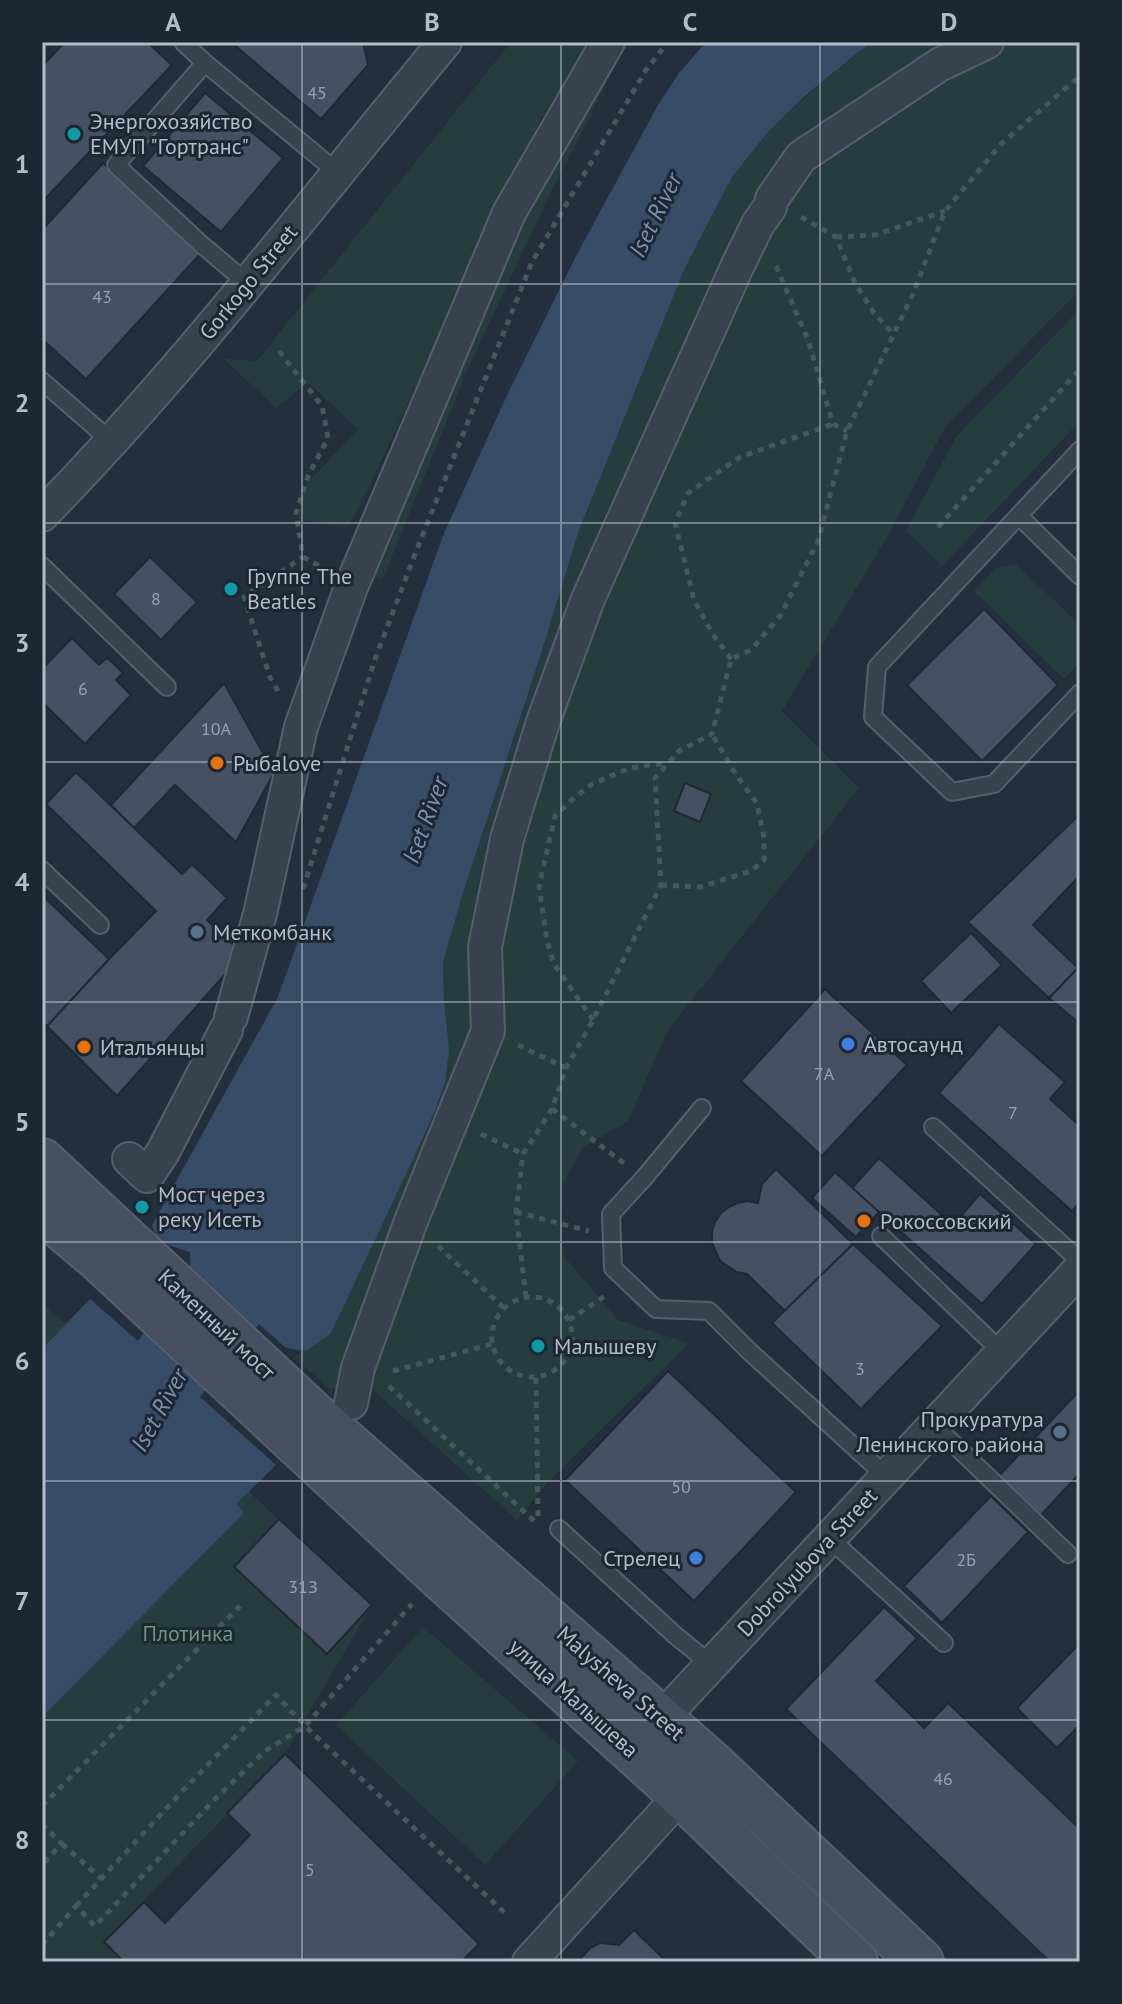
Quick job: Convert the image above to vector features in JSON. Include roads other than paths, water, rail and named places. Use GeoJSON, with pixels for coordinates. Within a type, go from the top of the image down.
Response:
{"type":"FeatureCollection","features":[{"type":"Feature","properties":{"kind":"main road"},"geometry":{"type":"LineString","coordinates":[[42,1161],[110,1247]]}},
{"type":"Feature","properties":{"kind":"main road"},"geometry":{"type":"LineString","coordinates":[[42,1211],[110,1247]]}},
{"type":"Feature","properties":{"kind":"main road","name":"Каменный мост"},"geometry":{"type":"LineString","coordinates":[[110,1247],[318,1418]]}},
{"type":"Feature","properties":{"kind":"main road","name":"Malysheva Street"},"geometry":{"type":"LineString","coordinates":[[318,1418],[662,1718],[921,1962]]}},
{"type":"Feature","properties":{"kind":"main road","name":"улица Малышева"},"geometry":{"type":"LineString","coordinates":[[318,1418],[437,1574],[633,1750],[855,1962]]}},
{"type":"Feature","properties":{"kind":"street","name":"Gorkogo Street"},"geometry":{"type":"LineString","coordinates":[[47,499],[112,442],[195,348],[445,42]]}},
{"type":"Feature","properties":{"kind":"street"},"geometry":{"type":"LineString","coordinates":[[129,1159],[147,1176],[163,1152],[228,1023],[260,914],[301,727],[351,587],[509,213],[608,42]]}},
{"type":"Feature","properties":{"kind":"street"},"geometry":{"type":"LineString","coordinates":[[318,1418],[358,1368],[411,1221],[488,1031],[485,947],[507,839],[543,722],[594,585],[655,446],[765,212],[801,157],[939,65],[987,42]]}},
{"type":"Feature","properties":{"kind":"street","name":"Dobrolyubova Street"},"geometry":{"type":"LineString","coordinates":[[633,1750],[1080,1269]]}},
{"type":"Feature","properties":{"kind":"street"},"geometry":{"type":"LineString","coordinates":[[529,1962],[681,1795]]}},
{"type":"Feature","properties":{"kind":"lane"},"geometry":{"type":"LineString","coordinates":[[183,42],[337,172]]}},
{"type":"Feature","properties":{"kind":"lane"},"geometry":{"type":"LineString","coordinates":[[205,63],[116,165],[247,283]]}},
{"type":"Feature","properties":{"kind":"lane"},"geometry":{"type":"LineString","coordinates":[[42,381],[112,442]]}},
{"type":"Feature","properties":{"kind":"lane"},"geometry":{"type":"LineString","coordinates":[[1080,450],[877,667],[873,717],[952,792],[994,784],[1080,693]]}},
{"type":"Feature","properties":{"kind":"lane"},"geometry":{"type":"LineString","coordinates":[[1019,516],[1080,576]]}},
{"type":"Feature","properties":{"kind":"lane"},"geometry":{"type":"LineString","coordinates":[[42,566],[167,687]]}},
{"type":"Feature","properties":{"kind":"lane"},"geometry":{"type":"LineString","coordinates":[[42,870],[100,925]]}},
{"type":"Feature","properties":{"kind":"lane"},"geometry":{"type":"LineString","coordinates":[[702,1108],[611,1214],[613,1268],[656,1309],[709,1311],[886,1476]]}},
{"type":"Feature","properties":{"kind":"lane"},"geometry":{"type":"LineString","coordinates":[[933,1127],[1080,1261]]}},
{"type":"Feature","properties":{"kind":"lane"},"geometry":{"type":"LineString","coordinates":[[881,1236],[1003,1353]]}},
{"type":"Feature","properties":{"kind":"lane"},"geometry":{"type":"LineString","coordinates":[[934,1425],[1068,1554]]}},
{"type":"Feature","properties":{"kind":"lane"},"geometry":{"type":"LineString","coordinates":[[559,1529],[712,1665]]}},
{"type":"Feature","properties":{"kind":"lane"},"geometry":{"type":"LineString","coordinates":[[829,1538],[944,1643]]}},
{"type":"Feature","properties":{"kind":"water","name":"Iset River"},"geometry":{"type":"Polygon","coordinates":[[[706,42],[873,42],[805,96],[768,132],[732,177],[684,270],[579,530],[461,899],[443,963],[449,1050],[445,1082],[435,1111],[331,1333],[306,1351],[286,1348],[259,1324],[200,1397],[276,1465],[236,1504],[244,1513],[42,1717],[42,1349],[90,1299],[138,1341],[190,1270],[190,1252],[159,1242],[152,1225],[278,997],[444,533],[509,391],[576,256],[658,105],[679,73],[706,42]]]}},
{"type":"Feature","properties":{"kind":"place","name":"Энергохозяйство ЕМУП \"Гортранс\""},"geometry":{"type":"Point","coordinates":[74,134]}},
{"type":"Feature","properties":{"kind":"place","name":"Группе The Beatles"},"geometry":{"type":"Point","coordinates":[231,589]}},
{"type":"Feature","properties":{"kind":"place","name":"Рыбаlove"},"geometry":{"type":"Point","coordinates":[217,763]}},
{"type":"Feature","properties":{"kind":"place","name":"Меткомбанк"},"geometry":{"type":"Point","coordinates":[197,932]}},
{"type":"Feature","properties":{"kind":"place","name":"Автосаунд"},"geometry":{"type":"Point","coordinates":[848,1044]}},
{"type":"Feature","properties":{"kind":"place","name":"Итальянцы"},"geometry":{"type":"Point","coordinates":[84,1047]}},
{"type":"Feature","properties":{"kind":"place","name":"Мост через реку Исеть"},"geometry":{"type":"Point","coordinates":[142,1207]}},
{"type":"Feature","properties":{"kind":"place","name":"Рокоссовский"},"geometry":{"type":"Point","coordinates":[864,1221]}},
{"type":"Feature","properties":{"kind":"place","name":"Малышеву"},"geometry":{"type":"Point","coordinates":[538,1346]}},
{"type":"Feature","properties":{"kind":"place","name":"Прокуратура Ленинского района"},"geometry":{"type":"Point","coordinates":[1060,1432]}},
{"type":"Feature","properties":{"kind":"place","name":"Стрелец"},"geometry":{"type":"Point","coordinates":[696,1558]}},
{"type":"Feature","properties":{"kind":"park label","name":"Плотинка"},"geometry":{"type":"Point","coordinates":[188,1633]}}]}
